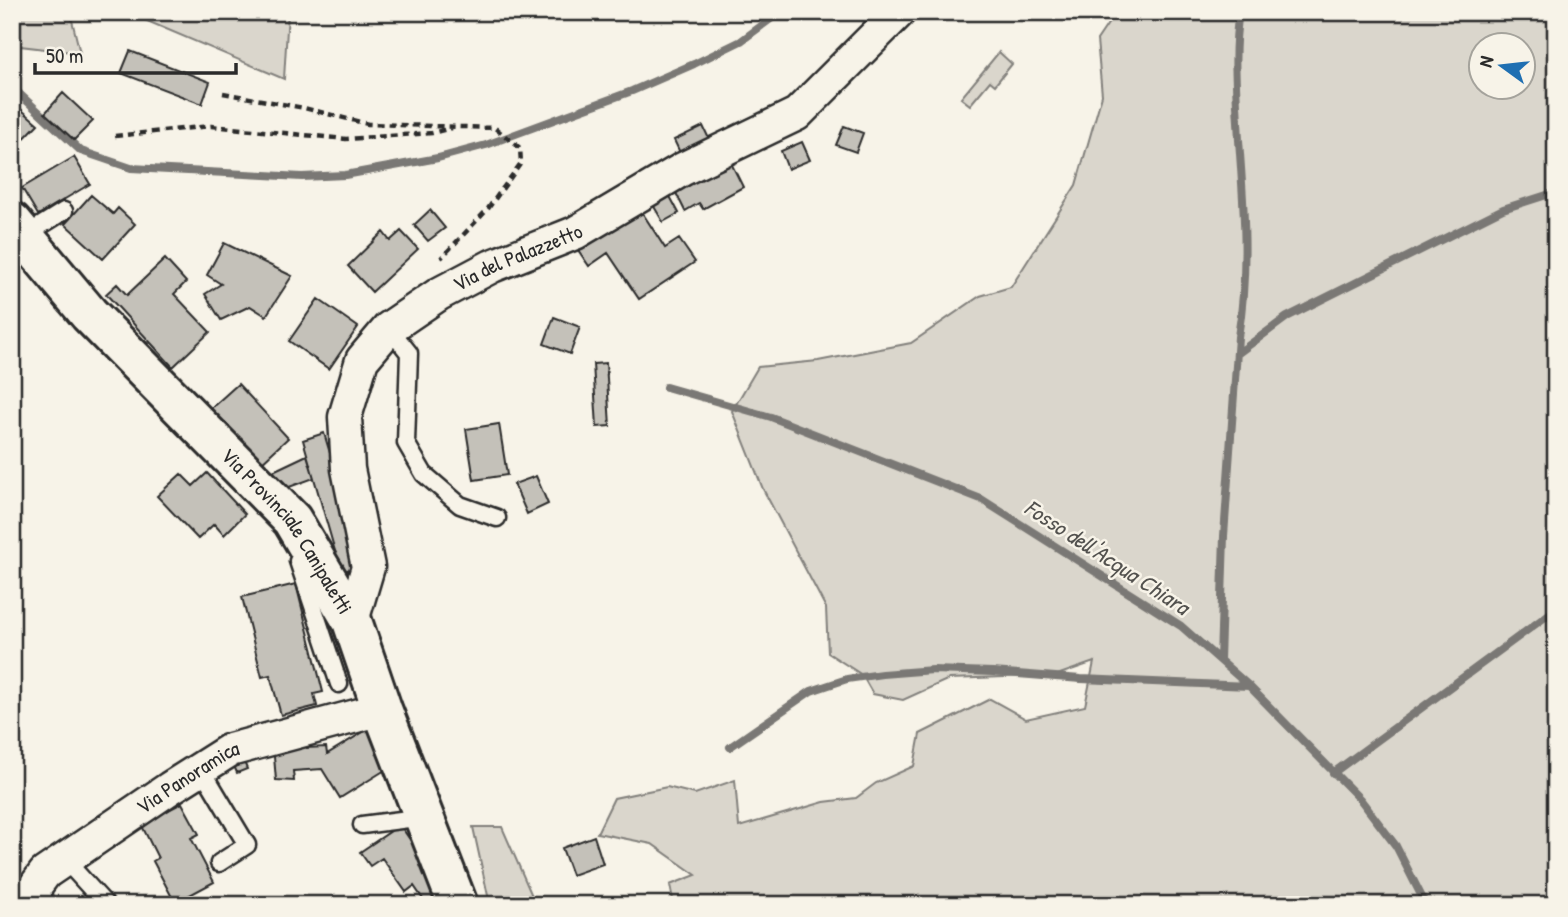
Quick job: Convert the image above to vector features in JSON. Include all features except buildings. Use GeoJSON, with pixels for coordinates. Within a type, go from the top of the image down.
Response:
{"type":"FeatureCollection","features":[{"type":"Feature","properties":{"kind":"main road","name":"Via Provinciale Canipaletti"},"geometry":{"type":"LineString","coordinates":[[18,229],[89,314],[292,520],[352,621],[382,709],[458,905]]}},
{"type":"Feature","properties":{"kind":"street","name":"Via del Palazzetto"},"geometry":{"type":"LineString","coordinates":[[352,621],[368,567],[348,469],[345,417],[362,360],[389,328],[439,294],[492,266],[575,233],[683,169],[797,114],[899,12]]}},
{"type":"Feature","properties":{"kind":"street","name":"Via Panoramica"},"geometry":{"type":"LineString","coordinates":[[36,905],[34,888],[45,873],[230,750],[382,709]]}},
{"type":"Feature","properties":{"kind":"lane"},"geometry":{"type":"LineString","coordinates":[[18,229],[64,211]]}},
{"type":"Feature","properties":{"kind":"lane"},"geometry":{"type":"LineString","coordinates":[[389,328],[409,353],[406,443],[424,474],[460,505],[497,518]]}},
{"type":"Feature","properties":{"kind":"lane"},"geometry":{"type":"LineString","coordinates":[[278,506],[339,684]]}},
{"type":"Feature","properties":{"kind":"lane"},"geometry":{"type":"LineString","coordinates":[[201,768],[247,845],[219,863]]}},
{"type":"Feature","properties":{"kind":"lane"},"geometry":{"type":"LineString","coordinates":[[362,825],[424,817]]}},
{"type":"Feature","properties":{"kind":"lane"},"geometry":{"type":"LineString","coordinates":[[65,860],[106,905]]}},
{"type":"Feature","properties":{"kind":"path"},"geometry":{"type":"LineString","coordinates":[[223,93],[304,108],[369,124],[495,128],[520,148],[521,163],[487,210],[439,260]]}},
{"type":"Feature","properties":{"kind":"path"},"geometry":{"type":"LineString","coordinates":[[115,136],[211,126],[346,139],[432,133],[458,126]]}},
{"type":"Feature","properties":{"kind":"shaded area"},"geometry":{"type":"Polygon","coordinates":[[[12,12],[70,12],[80,53],[12,45],[12,12]]]}},
{"type":"Feature","properties":{"kind":"shaded area"},"geometry":{"type":"Polygon","coordinates":[[[126,12],[288,12],[284,79],[126,12]]]}},
{"type":"Feature","properties":{"kind":"shaded area"},"geometry":{"type":"Polygon","coordinates":[[[1116,12],[1556,12],[1556,905],[674,905],[670,885],[696,875],[652,844],[597,833],[614,798],[667,787],[695,794],[735,780],[739,827],[824,802],[856,798],[876,783],[914,766],[920,734],[990,699],[1026,719],[1085,706],[1094,662],[1057,675],[949,679],[903,700],[873,694],[862,675],[828,653],[826,608],[763,489],[732,411],[758,367],[818,361],[911,343],[980,296],[1011,287],[1076,185],[1102,95],[1097,40],[1116,12]]]}},
{"type":"Feature","properties":{"kind":"shaded area"},"geometry":{"type":"Polygon","coordinates":[[[999,52],[1012,64],[995,85],[990,81],[970,105],[961,98],[999,52]]]}},
{"type":"Feature","properties":{"kind":"shaded area"},"geometry":{"type":"Polygon","coordinates":[[[473,827],[502,827],[536,905],[490,905],[473,827]]]}},
{"type":"Feature","properties":{"kind":"waterway"},"geometry":{"type":"LineString","coordinates":[[12,87],[81,151],[131,168],[302,177],[345,175],[438,158],[486,145],[632,91],[741,41],[780,12]]}},
{"type":"Feature","properties":{"kind":"waterway"},"geometry":{"type":"LineString","coordinates":[[1220,660],[1224,536],[1244,288],[1244,214],[1236,76],[1239,12]]}},
{"type":"Feature","properties":{"kind":"waterway"},"geometry":{"type":"LineString","coordinates":[[1237,354],[1287,317],[1503,209],[1556,192]]}},
{"type":"Feature","properties":{"kind":"waterway","name":"Fosso dell'Acqua Chiara"},"geometry":{"type":"LineString","coordinates":[[666,387],[771,417],[981,499],[1181,626],[1249,686],[1360,799],[1396,846],[1426,905]]}},
{"type":"Feature","properties":{"kind":"waterway"},"geometry":{"type":"LineString","coordinates":[[1333,773],[1556,609]]}},
{"type":"Feature","properties":{"kind":"waterway"},"geometry":{"type":"LineString","coordinates":[[730,747],[811,691],[847,679],[882,674],[933,670],[1249,686]]}}]}
